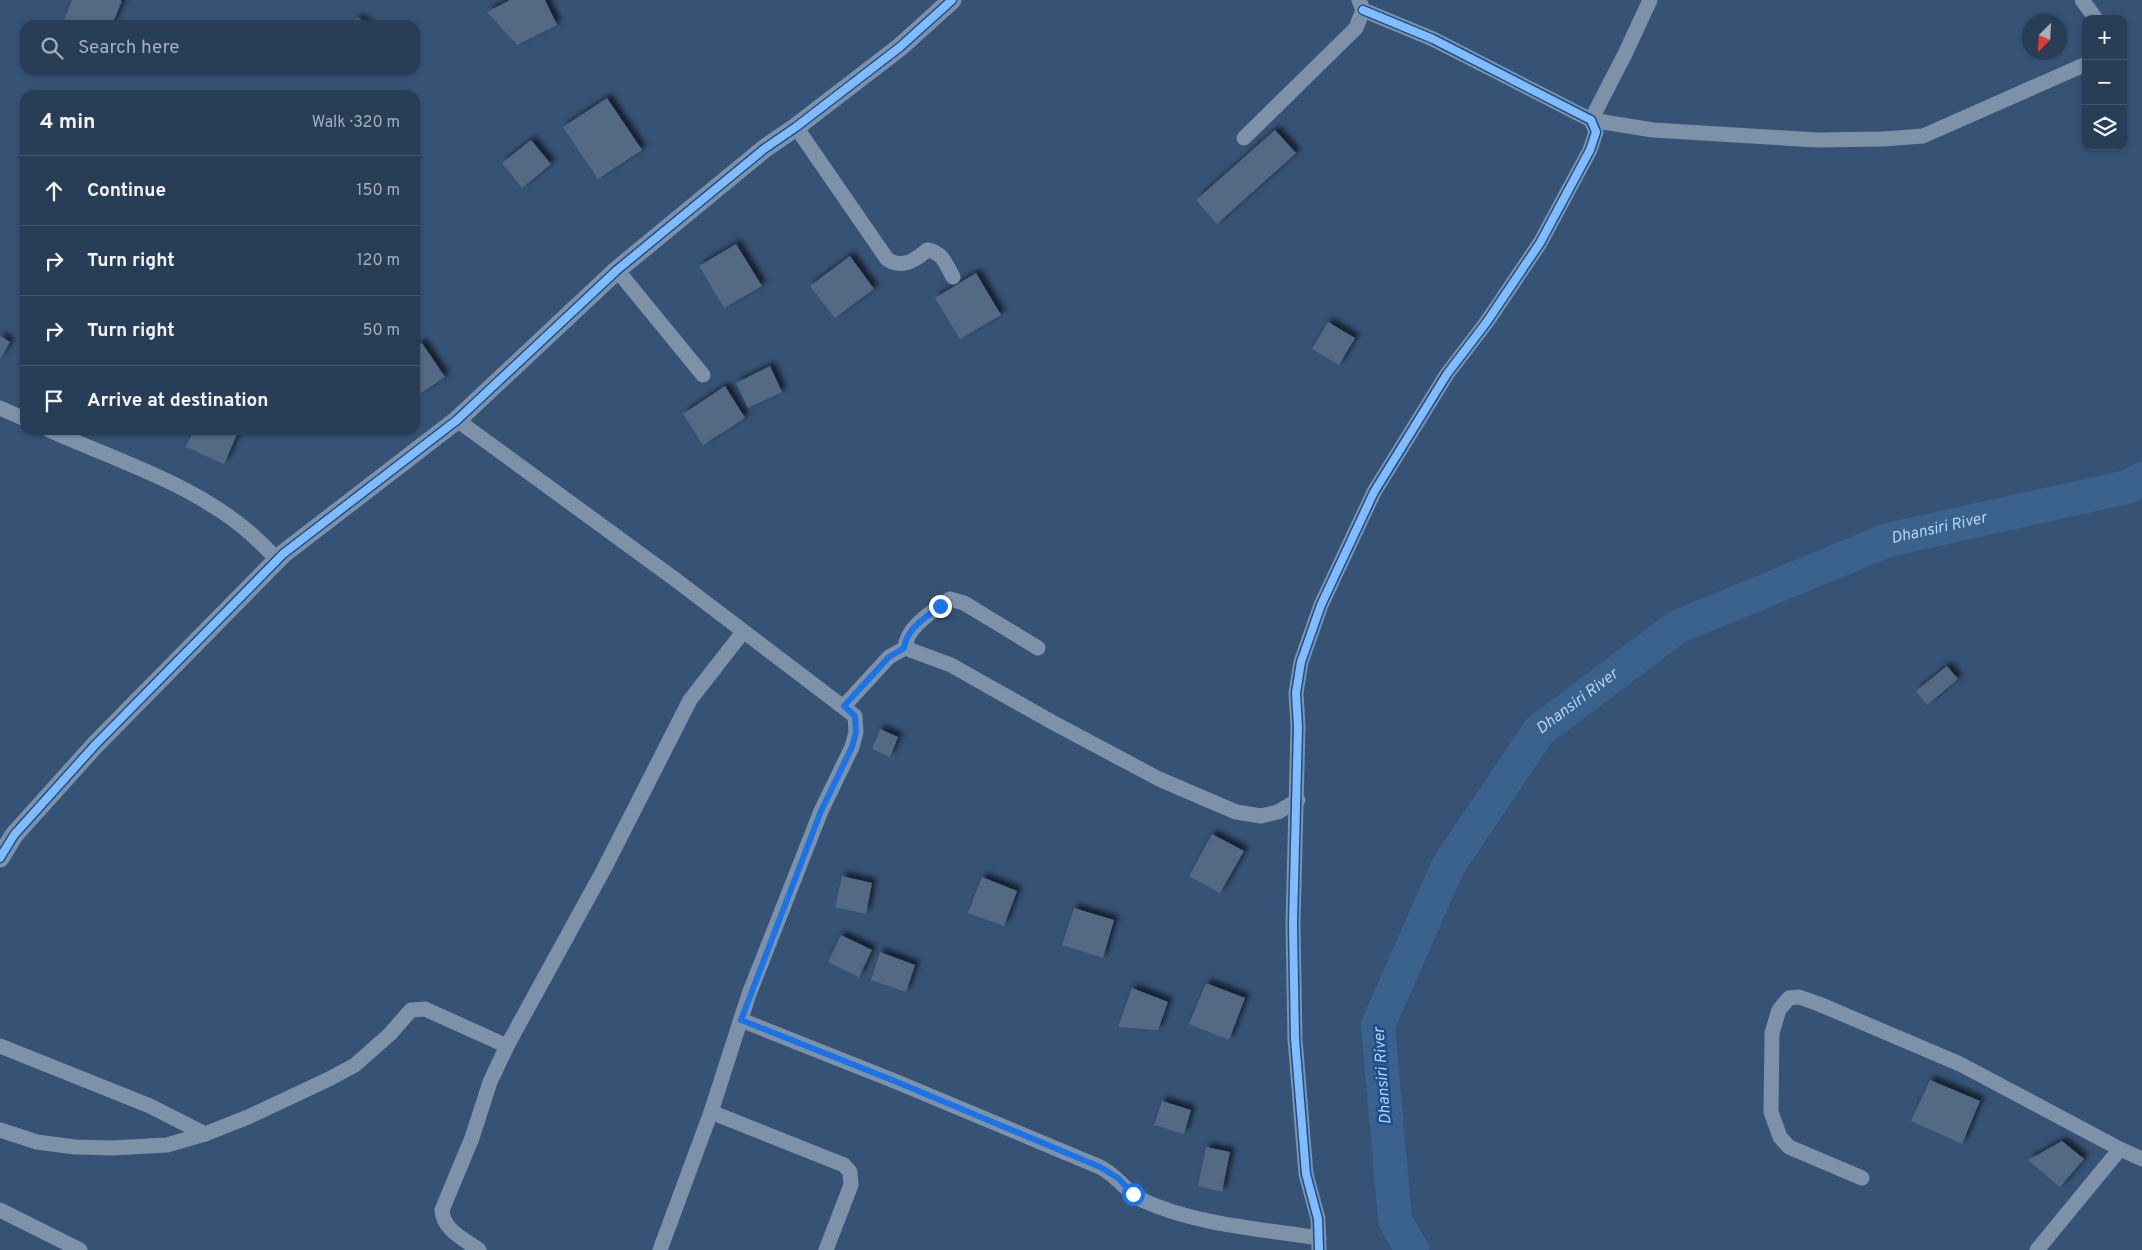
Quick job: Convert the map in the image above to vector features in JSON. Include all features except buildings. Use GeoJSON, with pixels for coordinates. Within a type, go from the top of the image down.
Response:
{"type":"FeatureCollection","features":[{"type":"Feature","properties":{"kind":"street"},"geometry":{"type":"LineString","coordinates":[[0,858],[14,835],[95,746],[277,559],[456,420],[617,270],[764,149],[796,127],[900,47],[952,0]]}},
{"type":"Feature","properties":{"kind":"street"},"geometry":{"type":"LineString","coordinates":[[741,1020],[897,1082],[1100,1167],[1118,1178],[1133,1194],[1147,1202],[1205,1220],[1319,1244],[1318,1218],[1306,1174],[1295,1039],[1293,924],[1298,800],[1296,693],[1301,662],[1321,605],[1374,492],[1447,374],[1486,323],[1540,244],[1576,179],[1590,150],[1596,132],[1591,120],[1650,0]]}},
{"type":"Feature","properties":{"kind":"street"},"geometry":{"type":"LineString","coordinates":[[2082,0],[2093,15]]}},
{"type":"Feature","properties":{"kind":"street"},"geometry":{"type":"LineString","coordinates":[[1244,138],[1356,28],[1361,5],[1433,39],[1591,120],[1653,130],[1817,140],[1924,136],[2082,66]]}},
{"type":"Feature","properties":{"kind":"street"},"geometry":{"type":"LineString","coordinates":[[796,127],[886,259],[894,264],[902,265],[920,257],[927,250],[935,251],[941,254],[953,277]]}},
{"type":"Feature","properties":{"kind":"street"},"geometry":{"type":"LineString","coordinates":[[617,270],[703,375]]}},
{"type":"Feature","properties":{"kind":"street"},"geometry":{"type":"LineString","coordinates":[[0,408],[20,417]]}},
{"type":"Feature","properties":{"kind":"street"},"geometry":{"type":"LineString","coordinates":[[456,420],[855,716],[856,732],[852,747],[821,811],[741,1020],[711,1112],[660,1250]]}},
{"type":"Feature","properties":{"kind":"street"},"geometry":{"type":"LineString","coordinates":[[61,435],[163,479],[211,505],[249,532],[277,559]]}},
{"type":"Feature","properties":{"kind":"street"},"geometry":{"type":"LineString","coordinates":[[904,648],[905,640],[911,630],[950,599],[964,603],[1038,648]]}},
{"type":"Feature","properties":{"kind":"street"},"geometry":{"type":"LineString","coordinates":[[479,1250],[450,1230],[443,1220],[442,1210],[472,1138],[490,1082],[507,1046],[604,869],[690,700],[744,632]]}},
{"type":"Feature","properties":{"kind":"street"},"geometry":{"type":"LineString","coordinates":[[904,648],[951,665],[1159,779],[1236,812],[1261,816],[1278,812],[1298,800]]}},
{"type":"Feature","properties":{"kind":"street"},"geometry":{"type":"LineString","coordinates":[[844,706],[889,657],[904,648]]}},
{"type":"Feature","properties":{"kind":"street"},"geometry":{"type":"LineString","coordinates":[[1862,1178],[1789,1147],[1780,1137],[1771,1112],[1772,1033],[1779,1010],[1789,998],[1799,998],[1819,1004],[1960,1064],[2142,1159]]}},
{"type":"Feature","properties":{"kind":"street"},"geometry":{"type":"LineString","coordinates":[[0,1130],[37,1142],[75,1147],[113,1148],[167,1145],[205,1134],[286,1099],[355,1065],[390,1034],[411,1010],[425,1009],[507,1046]]}},
{"type":"Feature","properties":{"kind":"street"},"geometry":{"type":"LineString","coordinates":[[0,1046],[150,1106],[205,1134]]}},
{"type":"Feature","properties":{"kind":"street"},"geometry":{"type":"LineString","coordinates":[[711,1112],[844,1165],[850,1172],[851,1185],[826,1250]]}},
{"type":"Feature","properties":{"kind":"street"},"geometry":{"type":"LineString","coordinates":[[2037,1250],[2120,1149]]}},
{"type":"Feature","properties":{"kind":"street"},"geometry":{"type":"LineString","coordinates":[[0,1210],[80,1250]]}},
{"type":"Feature","properties":{"kind":"waterway","name":"Dhansiri River"},"geometry":{"type":"LineString","coordinates":[[1412,1250],[1395,1220],[1378,1025],[1448,866],[1539,731],[1677,627],[1888,540],[2127,487],[2142,479]]}},
{"type":"Feature","properties":{"kind":"cycle path"},"geometry":{"type":"LineString","coordinates":[[0,858],[14,835],[95,745],[283,554],[457,420],[617,270],[764,149],[796,127],[900,47],[952,0]]}},
{"type":"Feature","properties":{"kind":"cycle path"},"geometry":{"type":"LineString","coordinates":[[1319,1250],[1318,1219],[1306,1174],[1295,1039],[1293,924],[1298,727],[1296,693],[1301,662],[1321,605],[1374,492],[1447,374],[1486,323],[1540,243],[1590,150],[1596,132],[1591,120],[1433,39],[1363,10]]}},
{"type":"Feature","properties":{"kind":"route"},"geometry":{"type":"LineString","coordinates":[[940,606],[911,630],[905,640],[904,648],[889,657],[844,706],[855,716],[856,732],[852,747],[821,811],[749,994],[741,1020],[897,1082],[1100,1167],[1118,1178],[1133,1194]]}}]}
